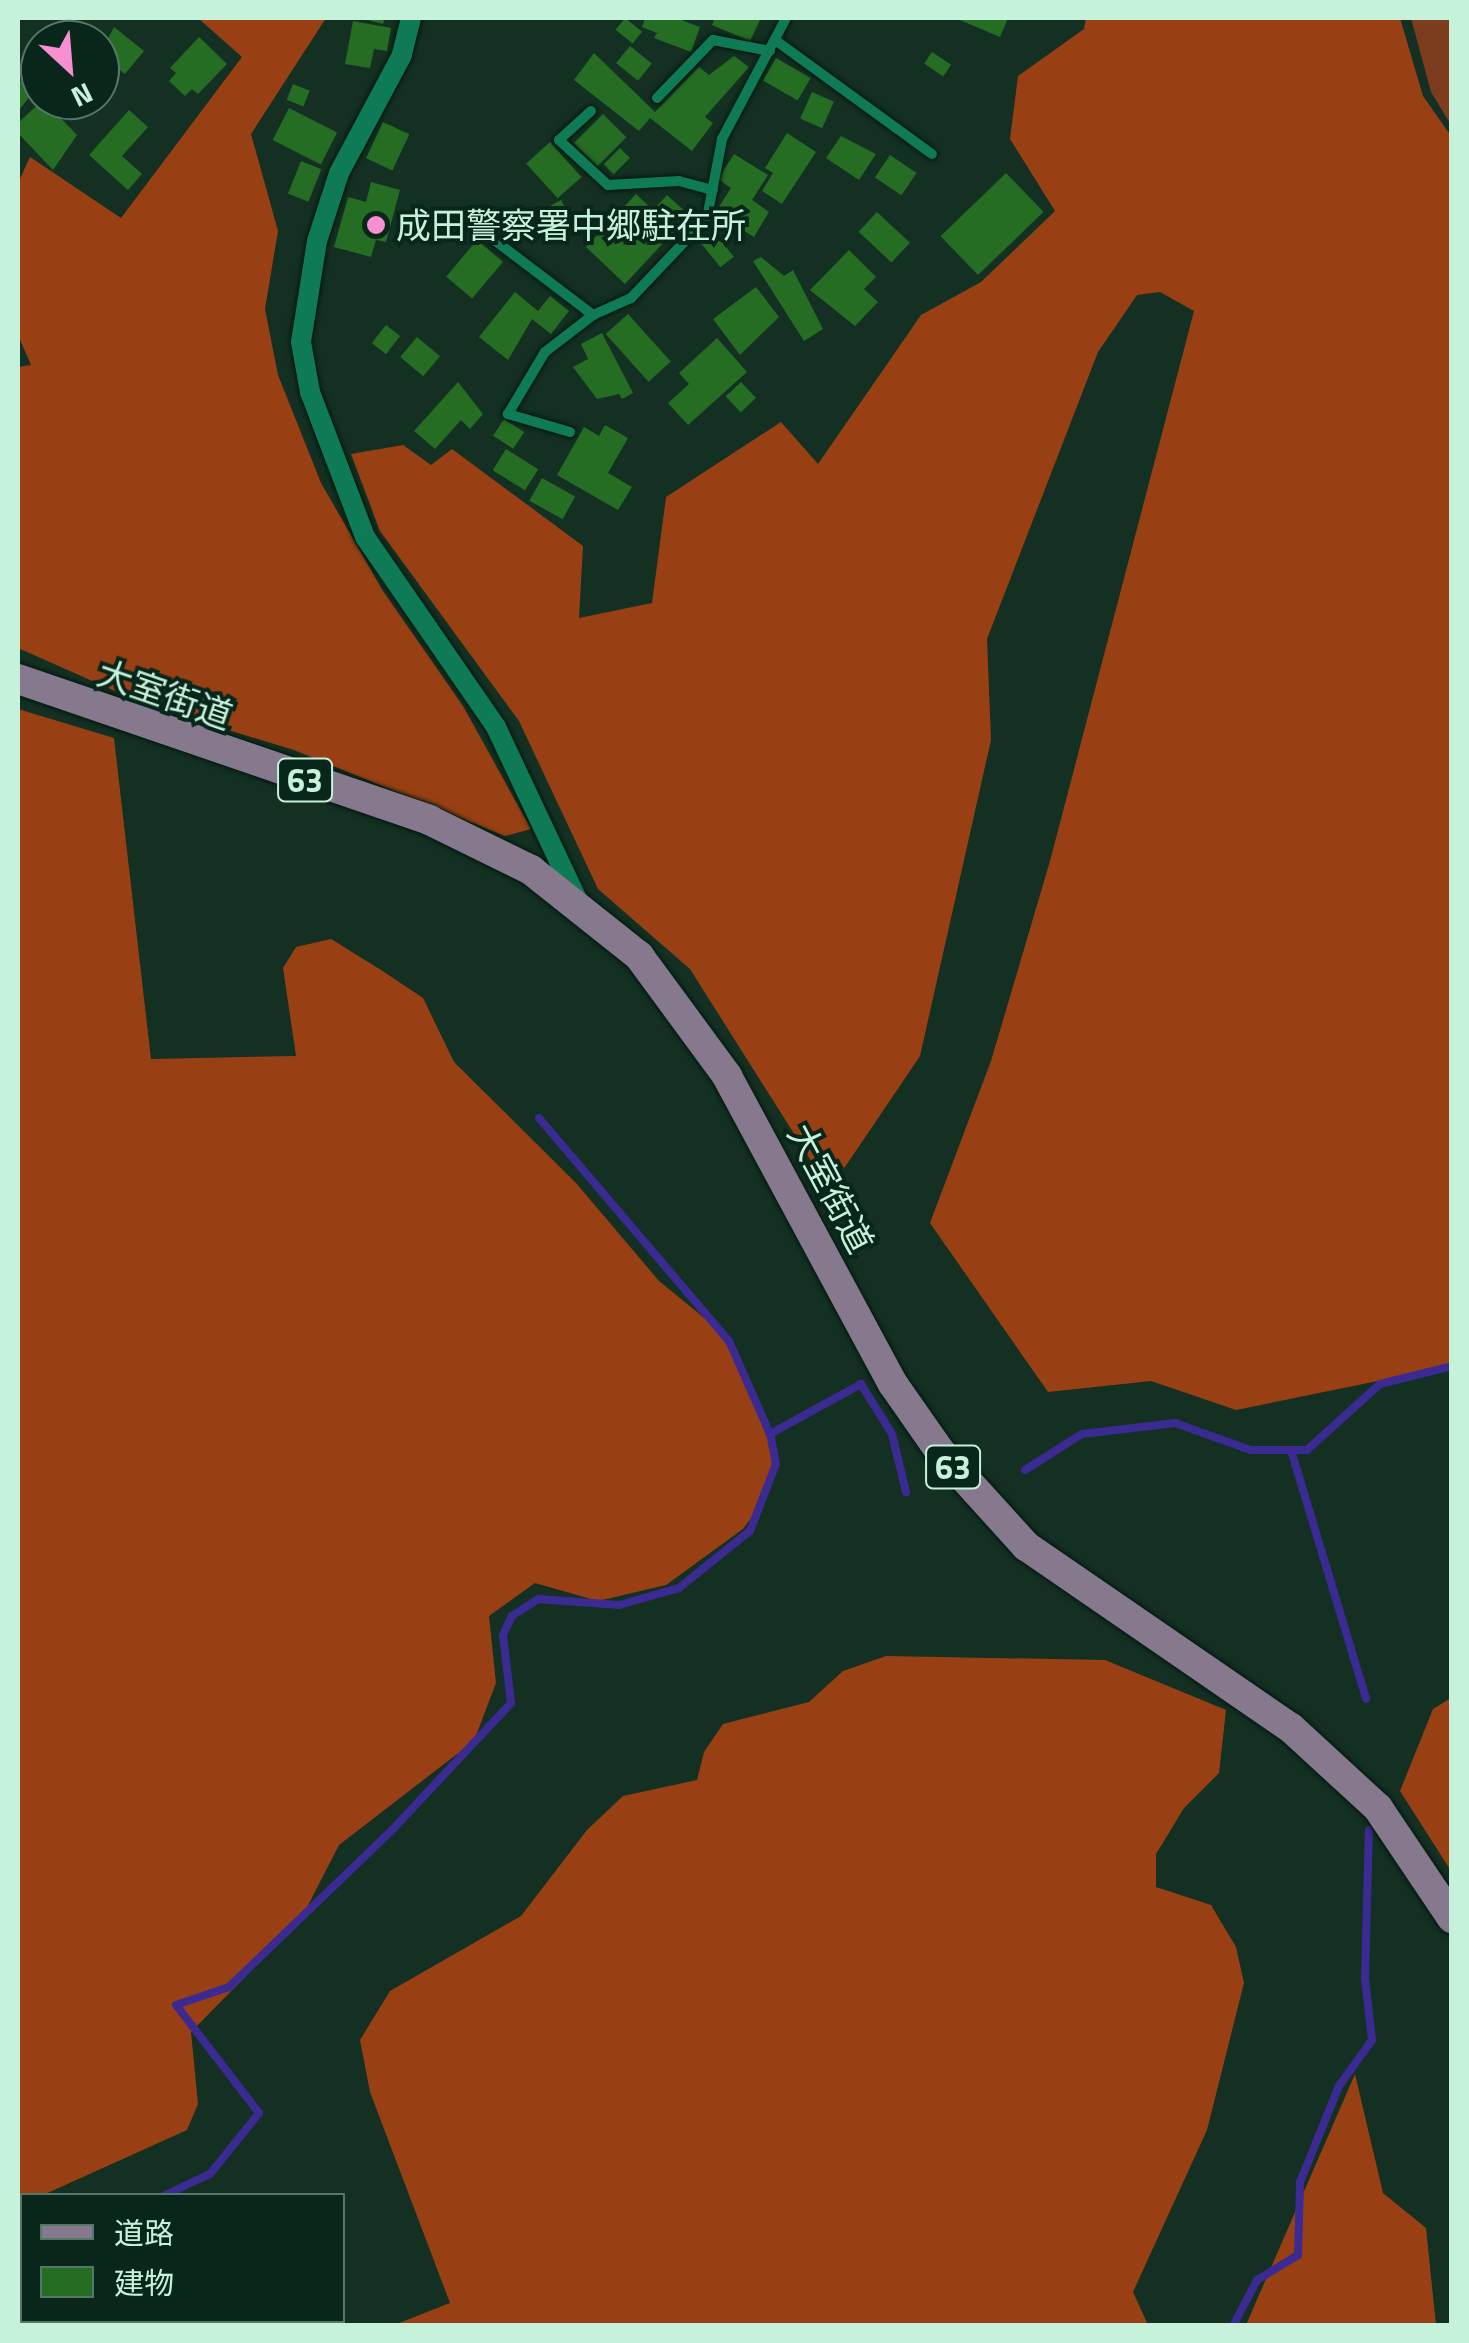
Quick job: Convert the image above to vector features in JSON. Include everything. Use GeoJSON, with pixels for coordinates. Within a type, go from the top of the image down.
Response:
{"type":"FeatureCollection","features":[{"type":"Feature","properties":{"kind":"main road","name":"大室街道"},"geometry":{"type":"LineString","coordinates":[[18,679],[429,820],[531,870],[639,956],[682,1007],[790,1187],[892,1384],[982,1500],[1026,1546],[1290,1728],[1378,1808],[1452,1918]]}},
{"type":"Feature","properties":{"kind":"street"},"geometry":{"type":"LineString","coordinates":[[411,18],[402,55],[339,172],[316,241],[302,342],[310,392],[364,537],[496,728],[580,906]]}},
{"type":"Feature","properties":{"kind":"lane"},"geometry":{"type":"LineString","coordinates":[[570,432],[508,414],[545,352],[593,316],[631,298],[687,246],[707,218],[722,139],[786,18]]}},
{"type":"Feature","properties":{"kind":"lane"},"geometry":{"type":"LineString","coordinates":[[656,98],[714,40],[772,46],[932,154]]}},
{"type":"Feature","properties":{"kind":"lane"},"geometry":{"type":"LineString","coordinates":[[591,111],[560,140],[608,185],[679,181],[714,190]]}},
{"type":"Feature","properties":{"kind":"lane"},"geometry":{"type":"LineString","coordinates":[[489,236],[593,316]]}},
{"type":"Feature","properties":{"kind":"shaded area"},"geometry":{"type":"Polygon","coordinates":[[[198,18],[326,18],[251,134],[278,231],[265,309],[278,375],[321,483],[383,591],[463,706],[531,829],[505,836],[294,750],[149,706],[18,648],[18,367],[31,365],[18,335],[18,183],[30,157],[121,218],[242,57],[198,18]]]}},
{"type":"Feature","properties":{"kind":"shaded area"},"geometry":{"type":"Polygon","coordinates":[[[1086,18],[1400,18],[1423,96],[1451,136],[1451,1366],[1236,1410],[1151,1381],[1048,1392],[930,1223],[991,1061],[1050,861],[1194,311],[1160,292],[1137,295],[1098,352],[987,639],[991,740],[920,1056],[845,1167],[822,1178],[690,969],[598,889],[519,721],[380,531],[351,454],[403,445],[431,465],[452,449],[583,546],[579,618],[652,603],[666,497],[781,422],[818,464],[921,315],[981,282],[1055,211],[1010,139],[1018,76],[1084,29],[1086,18]]]}},
{"type":"Feature","properties":{"kind":"shaded area"},"geometry":{"type":"Polygon","coordinates":[[[1411,18],[1451,18],[1451,125],[1431,92],[1411,18]]]}},
{"type":"Feature","properties":{"kind":"shaded area"},"geometry":{"type":"Polygon","coordinates":[[[18,709],[114,738],[151,1059],[296,1056],[283,968],[296,947],[331,939],[381,970],[423,998],[454,1062],[576,1183],[659,1281],[724,1334],[774,1453],[767,1497],[743,1529],[666,1585],[598,1601],[535,1583],[489,1616],[496,1683],[474,1741],[339,1845],[300,1921],[191,2032],[198,2104],[187,2130],[47,2193],[20,2193],[18,2207],[18,709]]]}},
{"type":"Feature","properties":{"kind":"shaded area"},"geometry":{"type":"Polygon","coordinates":[[[886,1656],[1105,1660],[1226,1710],[1219,1773],[1184,1808],[1156,1854],[1156,1887],[1211,1905],[1236,1947],[1244,1983],[1207,2130],[1133,2292],[1148,2325],[394,2325],[450,2303],[370,2092],[360,2040],[390,1991],[521,1916],[587,1830],[623,1796],[697,1780],[704,1752],[723,1724],[809,1702],[843,1671],[886,1656]]]}},
{"type":"Feature","properties":{"kind":"shaded area"},"geometry":{"type":"Polygon","coordinates":[[[1451,1698],[1451,1871],[1400,1791],[1433,1709],[1451,1698]]]}},
{"type":"Feature","properties":{"kind":"shaded area"},"geometry":{"type":"Polygon","coordinates":[[[1355,2074],[1383,2193],[1426,2228],[1436,2325],[1246,2325],[1355,2074]]]}},
{"type":"Feature","properties":{"kind":"shaded area"},"geometry":{"type":"Polygon","coordinates":[[[50,2323],[176,2323],[43,2325],[50,2323]]]}},
{"type":"Feature","properties":{"kind":"building"},"geometry":{"type":"Polygon","coordinates":[[[360,18],[385,18],[383,24],[360,18]]]}},
{"type":"Feature","properties":{"kind":"building"},"geometry":{"type":"Polygon","coordinates":[[[625,18],[642,32],[633,44],[616,30],[625,18]]]}},
{"type":"Feature","properties":{"kind":"building"},"geometry":{"type":"Polygon","coordinates":[[[645,18],[676,18],[700,27],[691,52],[654,38],[657,33],[642,27],[645,18]]]}},
{"type":"Feature","properties":{"kind":"building"},"geometry":{"type":"Polygon","coordinates":[[[715,18],[761,18],[750,41],[712,25],[715,18]]]}},
{"type":"Feature","properties":{"kind":"building"},"geometry":{"type":"Polygon","coordinates":[[[955,18],[1008,18],[1000,37],[955,18]]]}},
{"type":"Feature","properties":{"kind":"building"},"geometry":{"type":"Polygon","coordinates":[[[353,21],[391,28],[387,51],[374,49],[370,68],[345,64],[353,21]]]}},
{"type":"Feature","properties":{"kind":"building"},"geometry":{"type":"Polygon","coordinates":[[[120,32],[144,51],[125,74],[120,70],[120,32]]]}},
{"type":"Feature","properties":{"kind":"building"},"geometry":{"type":"Polygon","coordinates":[[[199,37],[227,64],[198,94],[192,89],[185,96],[169,81],[176,73],[170,68],[199,37]]]}},
{"type":"Feature","properties":{"kind":"building"},"geometry":{"type":"Polygon","coordinates":[[[630,46],[652,64],[638,81],[616,63],[630,46]]]}},
{"type":"Feature","properties":{"kind":"building"},"geometry":{"type":"Polygon","coordinates":[[[932,52],[951,65],[943,76],[924,64],[932,52]]]}},
{"type":"Feature","properties":{"kind":"building"},"geometry":{"type":"Polygon","coordinates":[[[594,53],[655,112],[699,67],[709,75],[734,56],[749,67],[705,117],[713,123],[692,151],[650,118],[639,131],[574,80],[594,53]]]}},
{"type":"Feature","properties":{"kind":"building"},"geometry":{"type":"Polygon","coordinates":[[[776,58],[811,78],[798,101],[763,81],[776,58]]]}},
{"type":"Feature","properties":{"kind":"building"},"geometry":{"type":"Polygon","coordinates":[[[293,84],[310,91],[303,107],[287,100],[293,84]]]}},
{"type":"Feature","properties":{"kind":"building"},"geometry":{"type":"Polygon","coordinates":[[[812,92],[834,102],[822,128],[800,118],[812,92]]]}},
{"type":"Feature","properties":{"kind":"building"},"geometry":{"type":"Polygon","coordinates":[[[289,108],[337,133],[321,165],[273,140],[289,108]]]}},
{"type":"Feature","properties":{"kind":"building"},"geometry":{"type":"Polygon","coordinates":[[[129,110],[148,127],[122,156],[142,174],[128,190],[89,155],[129,110]]]}},
{"type":"Feature","properties":{"kind":"building"},"geometry":{"type":"Polygon","coordinates":[[[603,114],[626,137],[597,166],[574,143],[603,114]]]}},
{"type":"Feature","properties":{"kind":"building"},"geometry":{"type":"Polygon","coordinates":[[[62,120],[77,135],[53,170],[18,133],[18,123],[62,120]]]}},
{"type":"Feature","properties":{"kind":"building"},"geometry":{"type":"Polygon","coordinates":[[[383,122],[409,134],[392,171],[366,158],[383,122]]]}},
{"type":"Feature","properties":{"kind":"building"},"geometry":{"type":"Polygon","coordinates":[[[787,133],[816,152],[782,204],[762,191],[773,173],[765,168],[787,133]]]}},
{"type":"Feature","properties":{"kind":"building"},"geometry":{"type":"Polygon","coordinates":[[[841,136],[876,154],[859,180],[826,158],[841,136]]]}},
{"type":"Feature","properties":{"kind":"building"},"geometry":{"type":"Polygon","coordinates":[[[550,142],[581,177],[558,198],[526,163],[550,142]]]}},
{"type":"Feature","properties":{"kind":"building"},"geometry":{"type":"Polygon","coordinates":[[[620,148],[630,158],[614,174],[604,164],[620,148]]]}},
{"type":"Feature","properties":{"kind":"building"},"geometry":{"type":"Polygon","coordinates":[[[734,154],[768,175],[752,200],[769,212],[754,237],[715,213],[731,188],[718,179],[734,154]]]}},
{"type":"Feature","properties":{"kind":"building"},"geometry":{"type":"Polygon","coordinates":[[[890,155],[917,173],[901,195],[875,177],[890,155]]]}},
{"type":"Feature","properties":{"kind":"building"},"geometry":{"type":"Polygon","coordinates":[[[301,161],[321,169],[308,202],[288,193],[301,161]]]}},
{"type":"Feature","properties":{"kind":"building"},"geometry":{"type":"Polygon","coordinates":[[[1006,173],[1044,212],[978,275],[941,236],[1006,173]]]}},
{"type":"Feature","properties":{"kind":"building"},"geometry":{"type":"Polygon","coordinates":[[[371,182],[400,190],[386,242],[376,240],[371,257],[334,247],[348,197],[366,202],[371,182]]]}},
{"type":"Feature","properties":{"kind":"building"},"geometry":{"type":"Polygon","coordinates":[[[636,194],[653,210],[667,195],[689,215],[625,284],[586,247],[636,194]]]}},
{"type":"Feature","properties":{"kind":"building"},"geometry":{"type":"Polygon","coordinates":[[[561,200],[574,223],[551,235],[538,213],[561,200]]]}},
{"type":"Feature","properties":{"kind":"building"},"geometry":{"type":"Polygon","coordinates":[[[877,212],[910,243],[891,262],[859,232],[877,212]]]}},
{"type":"Feature","properties":{"kind":"building"},"geometry":{"type":"Polygon","coordinates":[[[713,231],[734,257],[721,267],[700,242],[713,231]]]}},
{"type":"Feature","properties":{"kind":"building"},"geometry":{"type":"Polygon","coordinates":[[[477,240],[503,262],[472,299],[446,277],[477,240]]]}},
{"type":"Feature","properties":{"kind":"building"},"geometry":{"type":"Polygon","coordinates":[[[849,250],[876,277],[864,289],[878,302],[855,326],[810,290],[849,250]]]}},
{"type":"Feature","properties":{"kind":"building"},"geometry":{"type":"Polygon","coordinates":[[[761,257],[784,276],[793,270],[823,329],[804,341],[753,261],[761,257]]]}},
{"type":"Feature","properties":{"kind":"building"},"geometry":{"type":"Polygon","coordinates":[[[756,287],[779,317],[740,355],[713,319],[756,287]]]}},
{"type":"Feature","properties":{"kind":"building"},"geometry":{"type":"Polygon","coordinates":[[[515,292],[538,311],[550,296],[569,311],[551,334],[532,319],[508,360],[479,337],[515,292]]]}},
{"type":"Feature","properties":{"kind":"building"},"geometry":{"type":"Polygon","coordinates":[[[628,314],[671,362],[649,382],[606,334],[628,314]]]}},
{"type":"Feature","properties":{"kind":"building"},"geometry":{"type":"Polygon","coordinates":[[[386,325],[400,336],[386,354],[372,343],[386,325]]]}},
{"type":"Feature","properties":{"kind":"building"},"geometry":{"type":"Polygon","coordinates":[[[602,333],[633,393],[622,399],[619,394],[597,399],[573,367],[588,359],[581,344],[602,333]]]}},
{"type":"Feature","properties":{"kind":"building"},"geometry":{"type":"Polygon","coordinates":[[[417,337],[440,356],[423,376],[400,357],[417,337]]]}},
{"type":"Feature","properties":{"kind":"building"},"geometry":{"type":"Polygon","coordinates":[[[717,338],[747,372],[688,425],[668,403],[689,384],[679,373],[717,338]]]}},
{"type":"Feature","properties":{"kind":"building"},"geometry":{"type":"Polygon","coordinates":[[[458,382],[483,414],[470,429],[461,420],[435,449],[414,431],[458,382]]]}},
{"type":"Feature","properties":{"kind":"building"},"geometry":{"type":"Polygon","coordinates":[[[741,382],[756,398],[741,412],[726,396],[741,382]]]}},
{"type":"Feature","properties":{"kind":"building"},"geometry":{"type":"Polygon","coordinates":[[[504,419],[524,432],[513,449],[493,436],[504,419]]]}},
{"type":"Feature","properties":{"kind":"building"},"geometry":{"type":"Polygon","coordinates":[[[605,425],[628,438],[608,473],[632,487],[618,510],[557,475],[584,427],[599,436],[605,425]]]}},
{"type":"Feature","properties":{"kind":"building"},"geometry":{"type":"Polygon","coordinates":[[[506,449],[538,469],[525,490],[493,470],[506,449]]]}},
{"type":"Feature","properties":{"kind":"building"},"geometry":{"type":"Polygon","coordinates":[[[542,478],[575,496],[563,519],[529,501],[542,478]]]}},
{"type":"Feature","properties":{"kind":"waterway"},"geometry":{"type":"LineString","coordinates":[[539,1118],[729,1341],[770,1434]]}},
{"type":"Feature","properties":{"kind":"waterway"},"geometry":{"type":"LineString","coordinates":[[1025,1470],[1082,1434],[1175,1423],[1251,1450],[1307,1450],[1380,1384],[1452,1366]]}},
{"type":"Feature","properties":{"kind":"waterway"},"geometry":{"type":"LineString","coordinates":[[169,2193],[210,2174],[259,2113],[176,2005],[229,1987],[394,1828],[511,1703],[503,1635],[512,1616],[538,1599],[619,1605],[679,1588],[750,1531],[776,1464],[770,1434],[861,1384],[892,1434],[906,1492]]}},
{"type":"Feature","properties":{"kind":"waterway"},"geometry":{"type":"LineString","coordinates":[[1291,1450],[1366,1699]]}},
{"type":"Feature","properties":{"kind":"waterway"},"geometry":{"type":"LineString","coordinates":[[1233,2326],[1257,2280],[1298,2255],[1300,2182],[1339,2086],[1372,2040],[1365,1979],[1369,1830]]}},
{"type":"Feature","properties":{"kind":"place","name":"成田警察署中郷駐在所"},"geometry":{"type":"Point","coordinates":[376,225]}}]}
